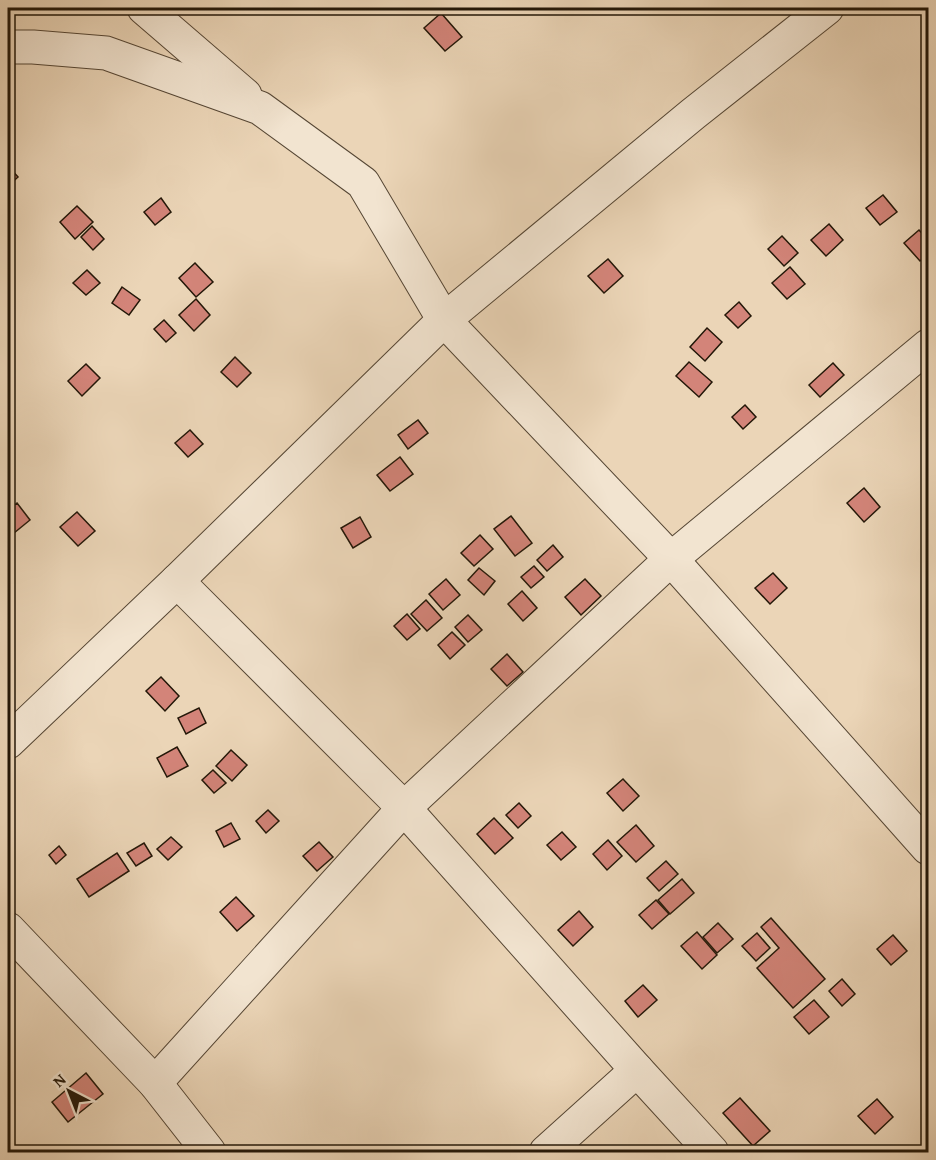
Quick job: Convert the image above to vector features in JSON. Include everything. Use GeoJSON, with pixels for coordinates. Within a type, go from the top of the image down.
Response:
{"type":"FeatureCollection","features":[{"type":"Feature","properties":{"kind":"street"},"geometry":{"type":"LineString","coordinates":[[144,8],[260,108],[363,183],[444,320],[671,559],[928,848]]}},
{"type":"Feature","properties":{"kind":"street"},"geometry":{"type":"LineString","coordinates":[[8,742],[177,581],[444,320],[693,114],[827,8]]}},
{"type":"Feature","properties":{"kind":"street"},"geometry":{"type":"LineString","coordinates":[[8,47],[106,53],[260,108]]}},
{"type":"Feature","properties":{"kind":"street"},"geometry":{"type":"LineString","coordinates":[[154,1083],[404,808],[671,559],[924,358]]}},
{"type":"Feature","properties":{"kind":"street"},"geometry":{"type":"LineString","coordinates":[[177,581],[404,808],[636,1070],[712,1152]]}},
{"type":"Feature","properties":{"kind":"street"},"geometry":{"type":"LineString","coordinates":[[8,929],[154,1083],[209,1152]]}},
{"type":"Feature","properties":{"kind":"street"},"geometry":{"type":"LineString","coordinates":[[546,1152],[636,1070]]}},
{"type":"Feature","properties":{"kind":"building"},"geometry":{"type":"Polygon","coordinates":[[[441,13],[462,37],[445,51],[424,28],[441,13]]]}},
{"type":"Feature","properties":{"kind":"building"},"geometry":{"type":"Polygon","coordinates":[[[8,166],[18,177],[8,186],[8,166]]]}},
{"type":"Feature","properties":{"kind":"building"},"geometry":{"type":"Polygon","coordinates":[[[883,195],[897,212],[880,225],[866,208],[883,195]]]}},
{"type":"Feature","properties":{"kind":"building"},"geometry":{"type":"Polygon","coordinates":[[[161,198],[171,212],[155,225],[144,212],[161,198]]]}},
{"type":"Feature","properties":{"kind":"building"},"geometry":{"type":"Polygon","coordinates":[[[77,206],[93,222],[75,239],[60,222],[77,206]]]}},
{"type":"Feature","properties":{"kind":"building"},"geometry":{"type":"Polygon","coordinates":[[[829,224],[843,240],[826,256],[811,240],[829,224]]]}},
{"type":"Feature","properties":{"kind":"building"},"geometry":{"type":"Polygon","coordinates":[[[92,226],[104,239],[93,250],[81,237],[92,226]]]}},
{"type":"Feature","properties":{"kind":"building"},"geometry":{"type":"Polygon","coordinates":[[[919,230],[928,240],[928,254],[920,261],[904,243],[919,230]]]}},
{"type":"Feature","properties":{"kind":"building"},"geometry":{"type":"Polygon","coordinates":[[[782,236],[798,253],[784,266],[768,249],[782,236]]]}},
{"type":"Feature","properties":{"kind":"building"},"geometry":{"type":"Polygon","coordinates":[[[608,259],[623,276],[604,293],[588,276],[608,259]]]}},
{"type":"Feature","properties":{"kind":"building"},"geometry":{"type":"Polygon","coordinates":[[[195,263],[213,282],[196,297],[179,278],[195,263]]]}},
{"type":"Feature","properties":{"kind":"building"},"geometry":{"type":"Polygon","coordinates":[[[790,267],[805,284],[787,299],[772,283],[790,267]]]}},
{"type":"Feature","properties":{"kind":"building"},"geometry":{"type":"Polygon","coordinates":[[[87,270],[100,283],[86,295],[73,283],[87,270]]]}},
{"type":"Feature","properties":{"kind":"building"},"geometry":{"type":"Polygon","coordinates":[[[122,287],[140,300],[129,315],[112,303],[122,287]]]}},
{"type":"Feature","properties":{"kind":"building"},"geometry":{"type":"Polygon","coordinates":[[[196,299],[210,315],[194,331],[179,315],[196,299]]]}},
{"type":"Feature","properties":{"kind":"building"},"geometry":{"type":"Polygon","coordinates":[[[739,302],[751,316],[738,328],[725,315],[739,302]]]}},
{"type":"Feature","properties":{"kind":"building"},"geometry":{"type":"Polygon","coordinates":[[[164,320],[176,333],[166,342],[154,329],[164,320]]]}},
{"type":"Feature","properties":{"kind":"building"},"geometry":{"type":"Polygon","coordinates":[[[707,328],[722,342],[705,361],[690,347],[707,328]]]}},
{"type":"Feature","properties":{"kind":"building"},"geometry":{"type":"Polygon","coordinates":[[[235,357],[251,373],[237,387],[221,372],[235,357]]]}},
{"type":"Feature","properties":{"kind":"building"},"geometry":{"type":"Polygon","coordinates":[[[689,362],[712,382],[699,397],[676,376],[689,362]]]}},
{"type":"Feature","properties":{"kind":"building"},"geometry":{"type":"Polygon","coordinates":[[[833,363],[844,375],[820,397],[809,385],[833,363]]]}},
{"type":"Feature","properties":{"kind":"building"},"geometry":{"type":"Polygon","coordinates":[[[86,364],[100,378],[82,396],[68,381],[86,364]]]}},
{"type":"Feature","properties":{"kind":"building"},"geometry":{"type":"Polygon","coordinates":[[[745,405],[756,417],[743,429],[732,417],[745,405]]]}},
{"type":"Feature","properties":{"kind":"building"},"geometry":{"type":"Polygon","coordinates":[[[418,420],[428,433],[408,449],[398,435],[418,420]]]}},
{"type":"Feature","properties":{"kind":"building"},"geometry":{"type":"Polygon","coordinates":[[[190,430],[203,444],[188,457],[175,443],[190,430]]]}},
{"type":"Feature","properties":{"kind":"building"},"geometry":{"type":"Polygon","coordinates":[[[400,457],[413,474],[390,491],[377,475],[400,457]]]}},
{"type":"Feature","properties":{"kind":"building"},"geometry":{"type":"Polygon","coordinates":[[[864,488],[880,507],[864,522],[847,503],[864,488]]]}},
{"type":"Feature","properties":{"kind":"building"},"geometry":{"type":"Polygon","coordinates":[[[17,503],[30,520],[14,533],[8,526],[8,510],[17,503]]]}},
{"type":"Feature","properties":{"kind":"building"},"geometry":{"type":"Polygon","coordinates":[[[77,512],[95,531],[78,546],[60,527],[77,512]]]}},
{"type":"Feature","properties":{"kind":"building"},"geometry":{"type":"Polygon","coordinates":[[[511,516],[532,543],[515,556],[494,529],[511,516]]]}},
{"type":"Feature","properties":{"kind":"building"},"geometry":{"type":"Polygon","coordinates":[[[360,517],[371,537],[353,548],[341,528],[360,517]]]}},
{"type":"Feature","properties":{"kind":"building"},"geometry":{"type":"Polygon","coordinates":[[[480,535],[493,549],[474,566],[461,553],[480,535]]]}},
{"type":"Feature","properties":{"kind":"building"},"geometry":{"type":"Polygon","coordinates":[[[553,545],[563,557],[547,571],[537,560],[553,545]]]}},
{"type":"Feature","properties":{"kind":"building"},"geometry":{"type":"Polygon","coordinates":[[[534,566],[544,577],[531,588],[521,577],[534,566]]]}},
{"type":"Feature","properties":{"kind":"building"},"geometry":{"type":"Polygon","coordinates":[[[479,568],[495,581],[484,595],[468,580],[479,568]]]}},
{"type":"Feature","properties":{"kind":"building"},"geometry":{"type":"Polygon","coordinates":[[[773,573],[787,588],[770,604],[755,588],[773,573]]]}},
{"type":"Feature","properties":{"kind":"building"},"geometry":{"type":"Polygon","coordinates":[[[446,579],[460,595],[443,610],[429,594],[446,579]]]}},
{"type":"Feature","properties":{"kind":"building"},"geometry":{"type":"Polygon","coordinates":[[[585,579],[601,596],[581,615],[565,597],[585,579]]]}},
{"type":"Feature","properties":{"kind":"building"},"geometry":{"type":"Polygon","coordinates":[[[522,591],[537,608],[523,621],[508,604],[522,591]]]}},
{"type":"Feature","properties":{"kind":"building"},"geometry":{"type":"Polygon","coordinates":[[[426,600],[442,618],[427,631],[411,614],[426,600]]]}},
{"type":"Feature","properties":{"kind":"building"},"geometry":{"type":"Polygon","coordinates":[[[407,614],[420,629],[407,640],[394,626],[407,614]]]}},
{"type":"Feature","properties":{"kind":"building"},"geometry":{"type":"Polygon","coordinates":[[[468,615],[482,630],[468,642],[455,627],[468,615]]]}},
{"type":"Feature","properties":{"kind":"building"},"geometry":{"type":"Polygon","coordinates":[[[452,632],[465,645],[450,659],[438,645],[452,632]]]}},
{"type":"Feature","properties":{"kind":"building"},"geometry":{"type":"Polygon","coordinates":[[[507,654],[523,672],[507,686],[491,669],[507,654]]]}},
{"type":"Feature","properties":{"kind":"building"},"geometry":{"type":"Polygon","coordinates":[[[161,677],[179,696],[165,711],[146,691],[161,677]]]}},
{"type":"Feature","properties":{"kind":"building"},"geometry":{"type":"Polygon","coordinates":[[[199,708],[206,723],[186,734],[178,718],[199,708]]]}},
{"type":"Feature","properties":{"kind":"building"},"geometry":{"type":"Polygon","coordinates":[[[177,747],[188,766],[167,777],[157,758],[177,747]]]}},
{"type":"Feature","properties":{"kind":"building"},"geometry":{"type":"Polygon","coordinates":[[[231,750],[247,765],[232,781],[216,766],[231,750]]]}},
{"type":"Feature","properties":{"kind":"building"},"geometry":{"type":"Polygon","coordinates":[[[213,770],[226,783],[214,793],[202,780],[213,770]]]}},
{"type":"Feature","properties":{"kind":"building"},"geometry":{"type":"Polygon","coordinates":[[[623,779],[639,796],[623,811],[607,793],[623,779]]]}},
{"type":"Feature","properties":{"kind":"building"},"geometry":{"type":"Polygon","coordinates":[[[519,803],[531,816],[518,828],[506,815],[519,803]]]}},
{"type":"Feature","properties":{"kind":"building"},"geometry":{"type":"Polygon","coordinates":[[[268,810],[279,821],[266,833],[256,821],[268,810]]]}},
{"type":"Feature","properties":{"kind":"building"},"geometry":{"type":"Polygon","coordinates":[[[494,818],[513,838],[495,854],[477,834],[494,818]]]}},
{"type":"Feature","properties":{"kind":"building"},"geometry":{"type":"Polygon","coordinates":[[[231,823],[240,839],[224,847],[216,831],[231,823]]]}},
{"type":"Feature","properties":{"kind":"building"},"geometry":{"type":"Polygon","coordinates":[[[636,825],[654,846],[636,862],[617,842],[636,825]]]}},
{"type":"Feature","properties":{"kind":"building"},"geometry":{"type":"Polygon","coordinates":[[[562,832],[576,847],[561,860],[547,845],[562,832]]]}},
{"type":"Feature","properties":{"kind":"building"},"geometry":{"type":"Polygon","coordinates":[[[171,837],[182,847],[168,860],[157,849],[171,837]]]}},
{"type":"Feature","properties":{"kind":"building"},"geometry":{"type":"Polygon","coordinates":[[[608,840],[622,856],[607,870],[593,854],[608,840]]]}},
{"type":"Feature","properties":{"kind":"building"},"geometry":{"type":"Polygon","coordinates":[[[319,842],[333,857],[317,871],[303,856],[319,842]]]}},
{"type":"Feature","properties":{"kind":"building"},"geometry":{"type":"Polygon","coordinates":[[[144,843],[152,856],[136,866],[127,853],[144,843]]]}},
{"type":"Feature","properties":{"kind":"building"},"geometry":{"type":"Polygon","coordinates":[[[59,846],[66,855],[56,864],[49,855],[59,846]]]}},
{"type":"Feature","properties":{"kind":"building"},"geometry":{"type":"Polygon","coordinates":[[[117,853],[129,871],[89,897],[77,879],[117,853]]]}},
{"type":"Feature","properties":{"kind":"building"},"geometry":{"type":"Polygon","coordinates":[[[666,861],[678,874],[659,891],[647,878],[666,861]]]}},
{"type":"Feature","properties":{"kind":"building"},"geometry":{"type":"Polygon","coordinates":[[[682,879],[694,893],[670,914],[658,900],[682,879]]]}},
{"type":"Feature","properties":{"kind":"building"},"geometry":{"type":"Polygon","coordinates":[[[236,897],[254,916],[237,931],[220,912],[236,897]]]}},
{"type":"Feature","properties":{"kind":"building"},"geometry":{"type":"Polygon","coordinates":[[[656,900],[669,914],[652,929],[639,915],[656,900]]]}},
{"type":"Feature","properties":{"kind":"building"},"geometry":{"type":"Polygon","coordinates":[[[579,911],[593,927],[573,946],[558,930],[579,911]]]}},
{"type":"Feature","properties":{"kind":"building"},"geometry":{"type":"Polygon","coordinates":[[[771,918],[825,979],[793,1008],[757,968],[779,948],[761,927],[771,918]]]}},
{"type":"Feature","properties":{"kind":"building"},"geometry":{"type":"Polygon","coordinates":[[[718,923],[733,939],[717,953],[703,937],[718,923]]]}},
{"type":"Feature","properties":{"kind":"building"},"geometry":{"type":"Polygon","coordinates":[[[697,932],[717,955],[702,969],[681,946],[697,932]]]}},
{"type":"Feature","properties":{"kind":"building"},"geometry":{"type":"Polygon","coordinates":[[[757,933],[770,948],[756,961],[742,946],[757,933]]]}},
{"type":"Feature","properties":{"kind":"building"},"geometry":{"type":"Polygon","coordinates":[[[893,935],[907,951],[891,965],[877,949],[893,935]]]}},
{"type":"Feature","properties":{"kind":"building"},"geometry":{"type":"Polygon","coordinates":[[[842,979],[855,994],[842,1006],[829,991],[842,979]]]}},
{"type":"Feature","properties":{"kind":"building"},"geometry":{"type":"Polygon","coordinates":[[[643,985],[657,1000],[638,1017],[625,1001],[643,985]]]}},
{"type":"Feature","properties":{"kind":"building"},"geometry":{"type":"Polygon","coordinates":[[[814,1000],[829,1017],[809,1034],[794,1017],[814,1000]]]}},
{"type":"Feature","properties":{"kind":"building"},"geometry":{"type":"Polygon","coordinates":[[[86,1073],[103,1094],[68,1122],[52,1102],[86,1073]]]}},
{"type":"Feature","properties":{"kind":"building"},"geometry":{"type":"Polygon","coordinates":[[[740,1098],[770,1131],[753,1146],[723,1113],[740,1098]]]}},
{"type":"Feature","properties":{"kind":"building"},"geometry":{"type":"Polygon","coordinates":[[[877,1099],[893,1117],[875,1134],[858,1116],[877,1099]]]}}]}
